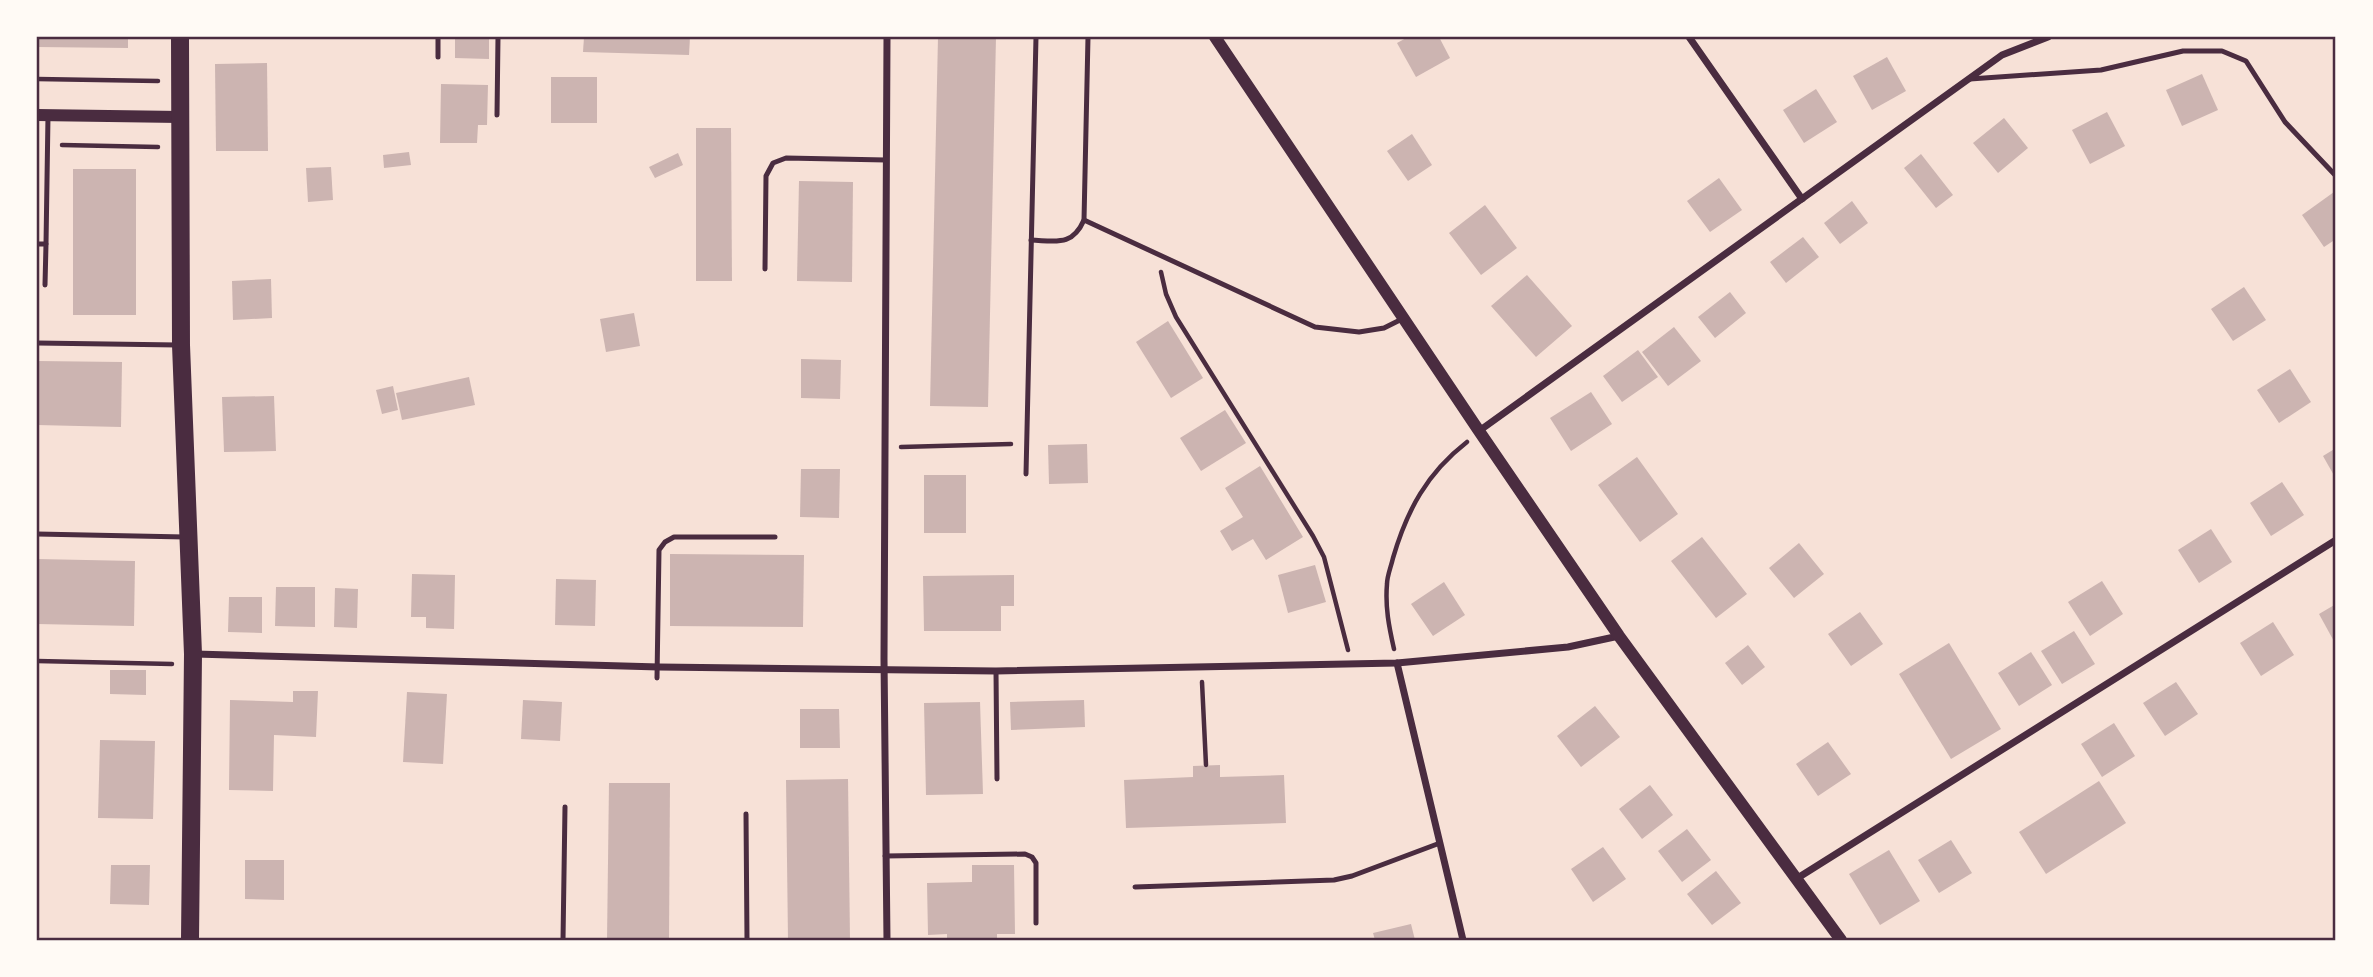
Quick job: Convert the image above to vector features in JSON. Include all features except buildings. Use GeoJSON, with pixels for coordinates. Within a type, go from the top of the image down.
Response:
{"type":"FeatureCollection","features":[{"type":"Feature","properties":{"kind":"main road"},"geometry":{"type":"LineString","coordinates":[[180,37],[181,345],[193,654],[190,940]]}},
{"type":"Feature","properties":{"kind":"street"},"geometry":{"type":"LineString","coordinates":[[887,37],[884,447],[887,940]]}},
{"type":"Feature","properties":{"kind":"street"},"geometry":{"type":"LineString","coordinates":[[1215,37],[1619,635],[1841,940]]}},
{"type":"Feature","properties":{"kind":"street"},"geometry":{"type":"LineString","coordinates":[[1689,37],[1802,199]]}},
{"type":"Feature","properties":{"kind":"street"},"geometry":{"type":"LineString","coordinates":[[1479,431],[2002,55],[2048,37]]}},
{"type":"Feature","properties":{"kind":"street"},"geometry":{"type":"LineString","coordinates":[[42,115],[180,117]]}},
{"type":"Feature","properties":{"kind":"street"},"geometry":{"type":"LineString","coordinates":[[1796,879],[2336,540]]}},
{"type":"Feature","properties":{"kind":"street"},"geometry":{"type":"LineString","coordinates":[[193,654],[659,667],[996,671],[1352,666],[1569,647],[1619,635]]}},
{"type":"Feature","properties":{"kind":"street"},"geometry":{"type":"LineString","coordinates":[[1397,663],[1464,940]]}},
{"type":"Feature","properties":{"kind":"lane"},"geometry":{"type":"LineString","coordinates":[[438,37],[438,57]]}},
{"type":"Feature","properties":{"kind":"lane"},"geometry":{"type":"LineString","coordinates":[[497,115],[498,37]]}},
{"type":"Feature","properties":{"kind":"lane"},"geometry":{"type":"LineString","coordinates":[[1026,474],[1036,37]]}},
{"type":"Feature","properties":{"kind":"lane"},"geometry":{"type":"LineString","coordinates":[[1031,240],[1059,242],[1069,239],[1078,233],[1084,220],[1088,37]]}},
{"type":"Feature","properties":{"kind":"lane"},"geometry":{"type":"LineString","coordinates":[[1969,79],[2101,70],[2183,51],[2222,51],[2246,61],[2285,122],[2336,176]]}},
{"type":"Feature","properties":{"kind":"lane"},"geometry":{"type":"LineString","coordinates":[[42,115],[45,285]]}},
{"type":"Feature","properties":{"kind":"lane"},"geometry":{"type":"LineString","coordinates":[[765,269],[766,176],[773,163],[786,158],[886,160]]}},
{"type":"Feature","properties":{"kind":"lane"},"geometry":{"type":"LineString","coordinates":[[1084,220],[1315,327],[1359,332],[1384,328],[1404,318]]}},
{"type":"Feature","properties":{"kind":"lane"},"geometry":{"type":"LineString","coordinates":[[37,244],[46,244]]}},
{"type":"Feature","properties":{"kind":"lane"},"geometry":{"type":"LineString","coordinates":[[37,343],[181,345]]}},
{"type":"Feature","properties":{"kind":"lane"},"geometry":{"type":"LineString","coordinates":[[37,534],[188,537]]}},
{"type":"Feature","properties":{"kind":"lane"},"geometry":{"type":"LineString","coordinates":[[657,678],[660,550],[665,542],[674,537],[775,537]]}},
{"type":"Feature","properties":{"kind":"lane"},"geometry":{"type":"LineString","coordinates":[[996,671],[997,779]]}},
{"type":"Feature","properties":{"kind":"lane"},"geometry":{"type":"LineString","coordinates":[[564,940],[565,807]]}},
{"type":"Feature","properties":{"kind":"lane"},"geometry":{"type":"LineString","coordinates":[[746,814],[747,940]]}},
{"type":"Feature","properties":{"kind":"lane"},"geometry":{"type":"LineString","coordinates":[[1135,887],[1334,880],[1352,876],[1440,843]]}},
{"type":"Feature","properties":{"kind":"lane"},"geometry":{"type":"LineString","coordinates":[[885,856],[1025,854],[1032,857],[1037,863],[1036,923]]}},
{"type":"Feature","properties":{"kind":"path"},"geometry":{"type":"LineString","coordinates":[[37,79],[179,81]]}},
{"type":"Feature","properties":{"kind":"path"},"geometry":{"type":"LineString","coordinates":[[60,145],[180,148]]}},
{"type":"Feature","properties":{"kind":"path"},"geometry":{"type":"LineString","coordinates":[[1158,254],[1166,294],[1176,317],[1324,557],[1352,666]]}},
{"type":"Feature","properties":{"kind":"path"},"geometry":{"type":"LineString","coordinates":[[1397,663],[1387,615],[1387,582],[1399,538],[1420,492],[1446,458],[1479,431]]}},
{"type":"Feature","properties":{"kind":"path"},"geometry":{"type":"LineString","coordinates":[[884,447],[1026,444]]}},
{"type":"Feature","properties":{"kind":"path"},"geometry":{"type":"LineString","coordinates":[[37,661],[175,664]]}},
{"type":"Feature","properties":{"kind":"path"},"geometry":{"type":"LineString","coordinates":[[1202,678],[1206,765]]}}]}
